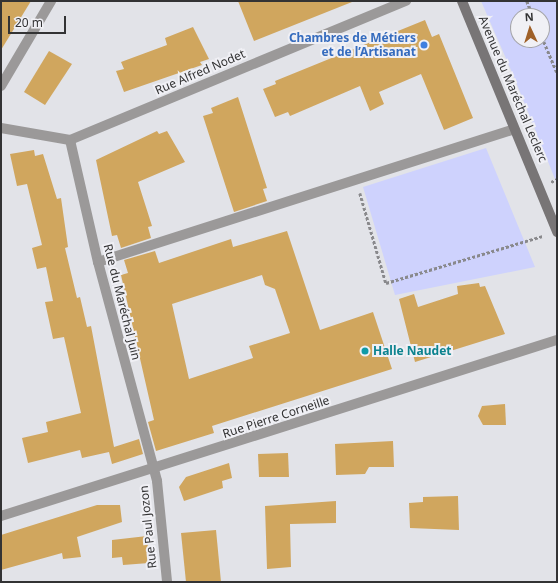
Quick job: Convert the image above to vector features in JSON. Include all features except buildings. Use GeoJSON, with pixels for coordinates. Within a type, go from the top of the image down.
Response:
{"type":"FeatureCollection","features":[{"type":"Feature","properties":{"kind":"main road","name":"Avenue du Maréchal Leclerc"},"geometry":{"type":"LineString","coordinates":[[462,1],[557,232]]}},
{"type":"Feature","properties":{"kind":"street"},"geometry":{"type":"LineString","coordinates":[[1,86],[51,1]]}},
{"type":"Feature","properties":{"kind":"street","name":"Rue Alfred Nodet"},"geometry":{"type":"LineString","coordinates":[[70,140],[406,1]]}},
{"type":"Feature","properties":{"kind":"street"},"geometry":{"type":"LineString","coordinates":[[1,128],[70,140]]}},
{"type":"Feature","properties":{"kind":"street"},"geometry":{"type":"LineString","coordinates":[[98,262],[514,128]]}},
{"type":"Feature","properties":{"kind":"street","name":"Rue du Maréchal Juin"},"geometry":{"type":"LineString","coordinates":[[70,140],[98,262],[153,469]]}},
{"type":"Feature","properties":{"kind":"street","name":"Rue Pierre Corneille"},"geometry":{"type":"LineString","coordinates":[[1,516],[557,340]]}},
{"type":"Feature","properties":{"kind":"street","name":"Rue Paul Jozon"},"geometry":{"type":"LineString","coordinates":[[153,469],[167,582]]}},
{"type":"Feature","properties":{"kind":"path"},"geometry":{"type":"LineString","coordinates":[[547,48],[557,72]]}},
{"type":"Feature","properties":{"kind":"path"},"geometry":{"type":"LineString","coordinates":[[356,179],[386,283],[557,232]]}},
{"type":"Feature","properties":{"kind":"shaded area"},"geometry":{"type":"Polygon","coordinates":[[[481,1],[557,1],[557,184],[514,77],[481,1]]]}},
{"type":"Feature","properties":{"kind":"shaded area"},"geometry":{"type":"Polygon","coordinates":[[[486,148],[535,267],[395,295],[363,187],[486,148]]]}},
{"type":"Feature","properties":{"kind":"place","name":"Chambres de Métiers et de l’Artisanat"},"geometry":{"type":"Point","coordinates":[424,45]}},
{"type":"Feature","properties":{"kind":"place","name":"Halle Naudet"},"geometry":{"type":"Point","coordinates":[365,351]}}]}
